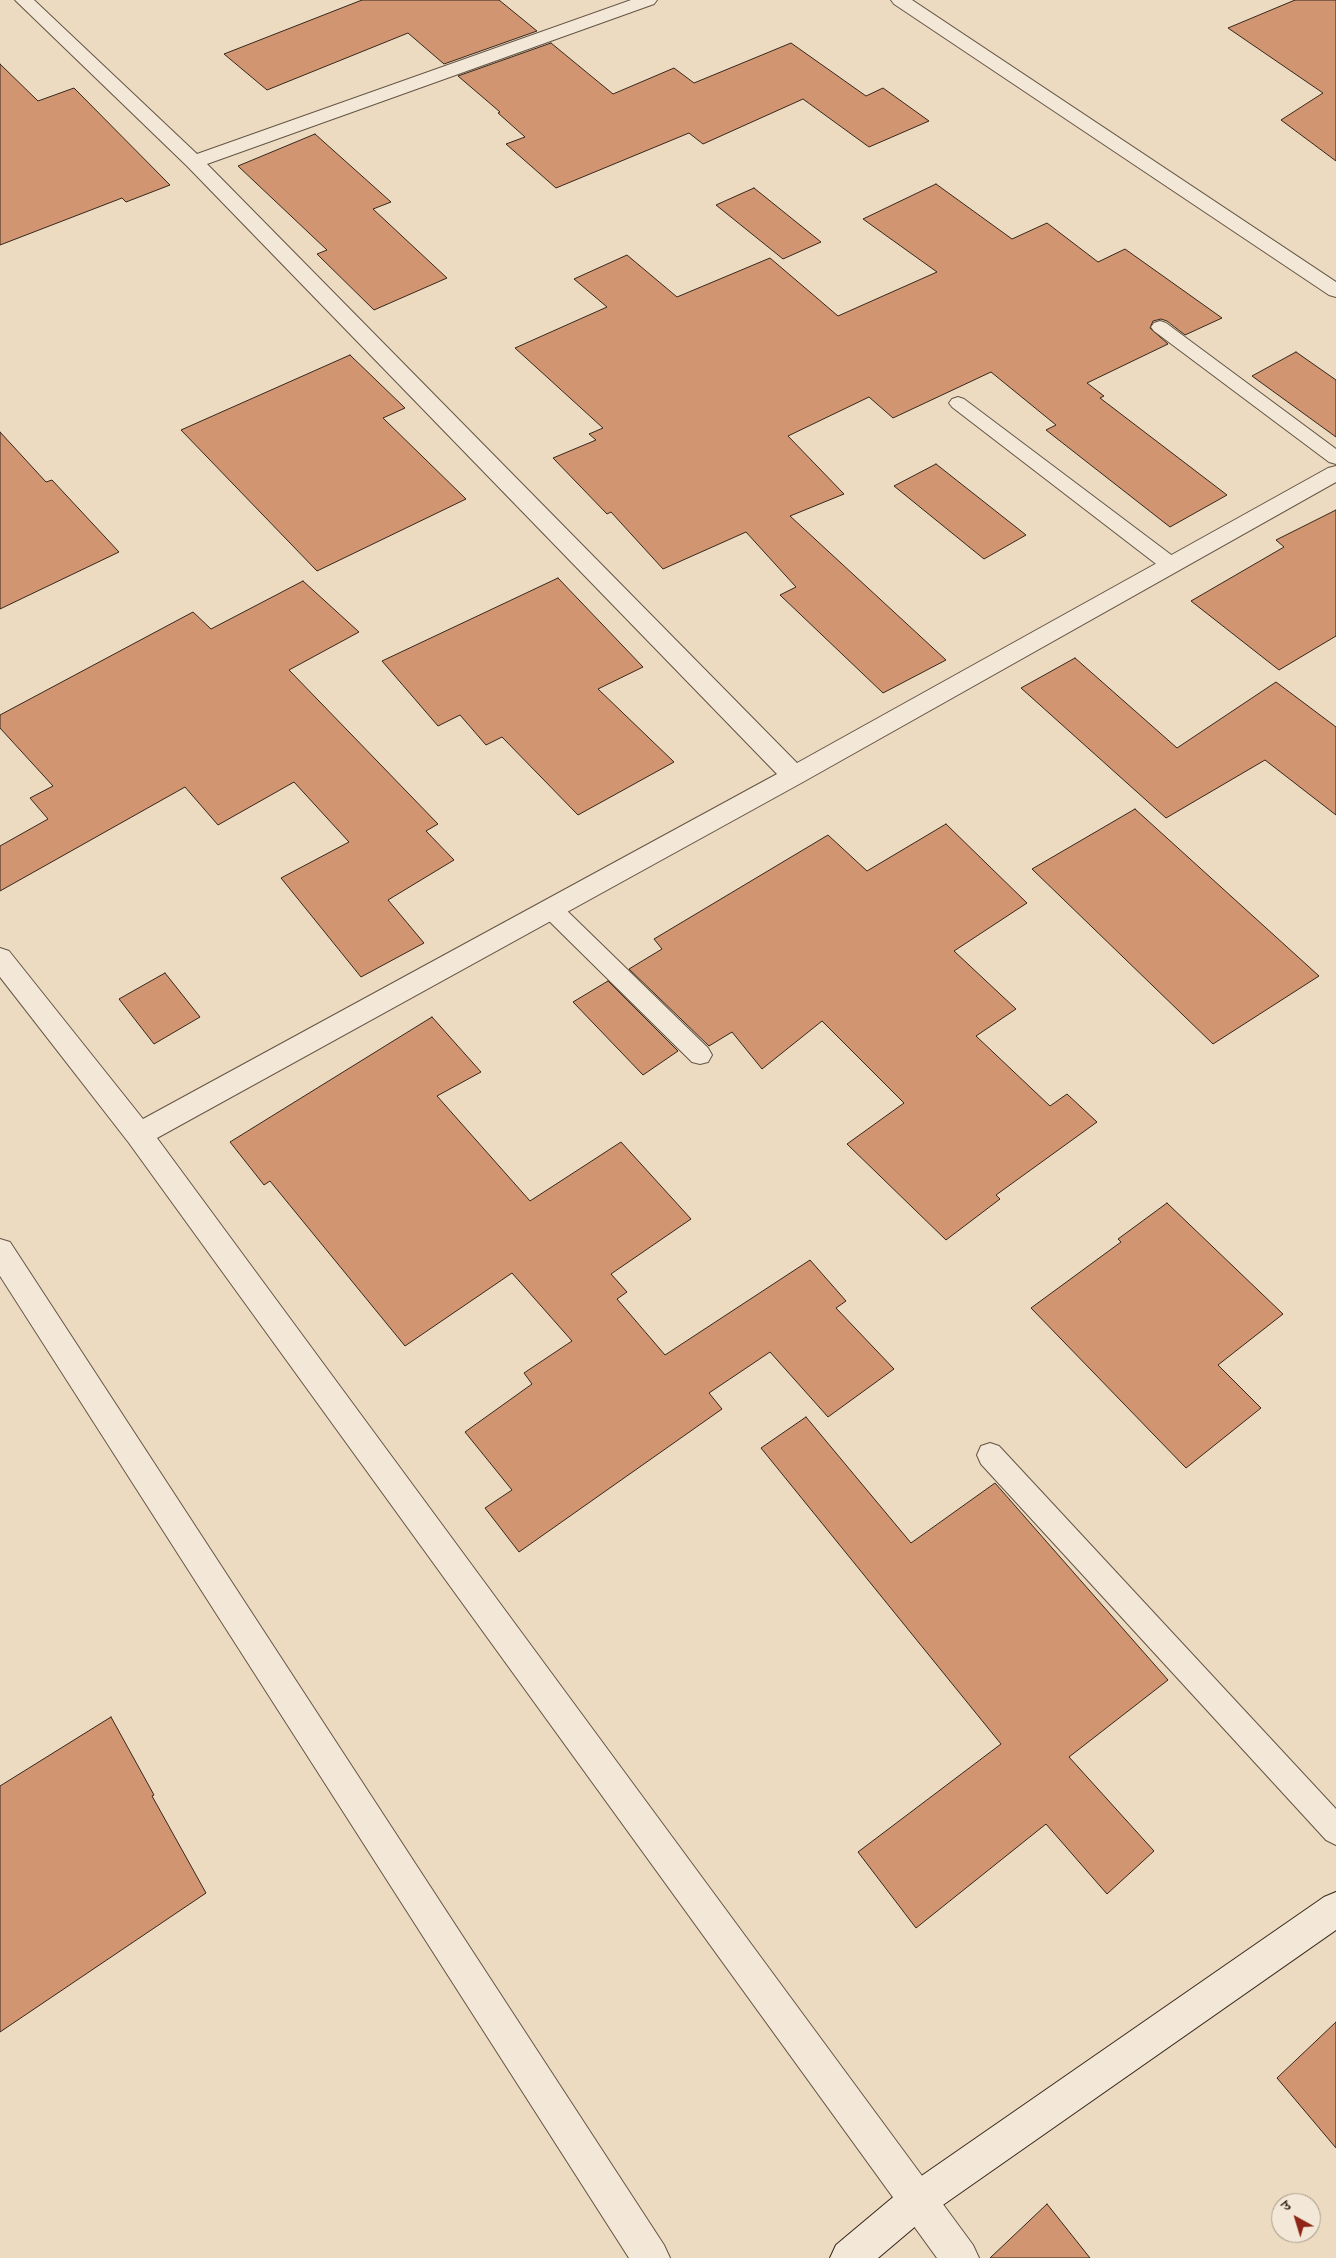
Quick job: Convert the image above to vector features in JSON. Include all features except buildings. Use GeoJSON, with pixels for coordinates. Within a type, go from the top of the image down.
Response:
{"type":"FeatureCollection","features":[{"type":"Feature","properties":{"kind":"street"},"geometry":{"type":"LineString","coordinates":[[24,0],[194,162],[794,776]]}},
{"type":"Feature","properties":{"kind":"street"},"geometry":{"type":"LineString","coordinates":[[194,162],[648,0]]}},
{"type":"Feature","properties":{"kind":"street"},"geometry":{"type":"LineString","coordinates":[[900,0],[1336,291]]}},
{"type":"Feature","properties":{"kind":"street"},"geometry":{"type":"LineString","coordinates":[[139,1135],[794,776],[1336,472]]}},
{"type":"Feature","properties":{"kind":"street"},"geometry":{"type":"LineString","coordinates":[[0,958],[139,1135],[960,2258]]}},
{"type":"Feature","properties":{"kind":"street"},"geometry":{"type":"LineString","coordinates":[[0,1250],[651,2258]]}},
{"type":"Feature","properties":{"kind":"street"},"geometry":{"type":"LineString","coordinates":[[849,2258],[917,2201],[1336,1909]]}},
{"type":"Feature","properties":{"kind":"lane"},"geometry":{"type":"LineString","coordinates":[[1160,327],[1336,458]]}},
{"type":"Feature","properties":{"kind":"lane"},"geometry":{"type":"LineString","coordinates":[[958,403],[1171,565]]}},
{"type":"Feature","properties":{"kind":"lane"},"geometry":{"type":"LineString","coordinates":[[551,909],[700,1054]]}},
{"type":"Feature","properties":{"kind":"lane"},"geometry":{"type":"LineString","coordinates":[[990,1455],[1336,1830]]}}]}
